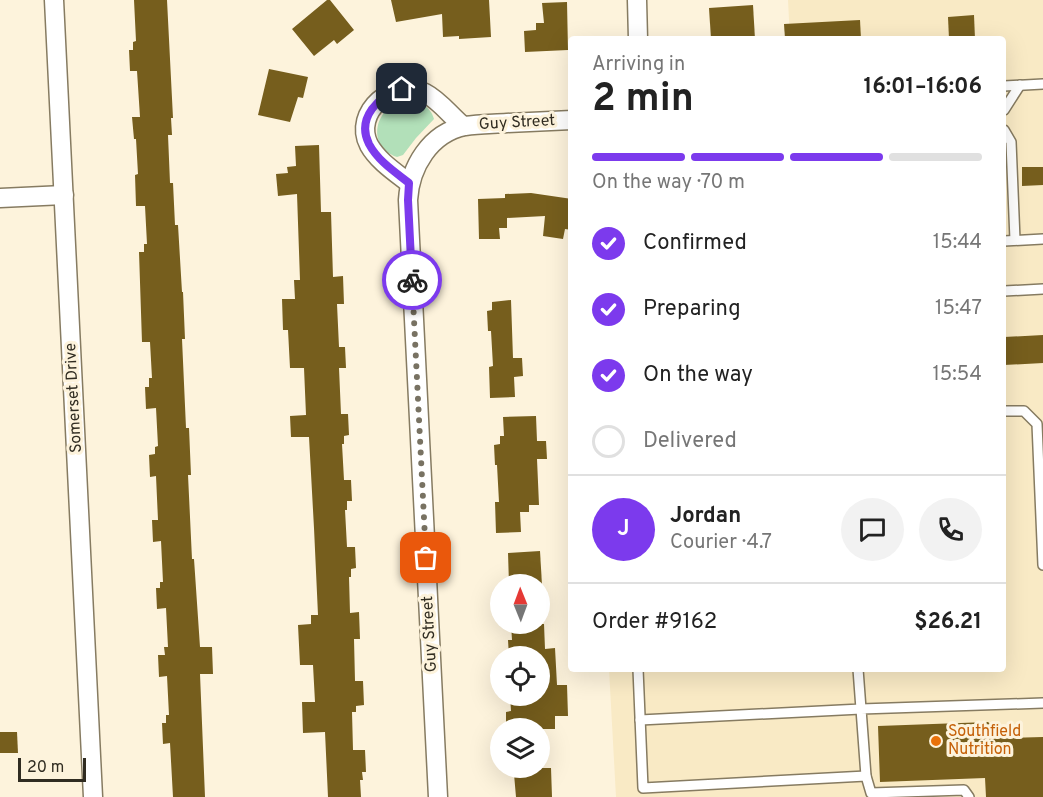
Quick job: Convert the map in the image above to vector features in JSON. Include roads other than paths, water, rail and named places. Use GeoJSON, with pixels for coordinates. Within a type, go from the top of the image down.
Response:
{"type":"FeatureCollection","features":[{"type":"Feature","properties":{"kind":"street","name":"Somerset Drive"},"geometry":{"type":"LineString","coordinates":[[54,0],[93,797]]}},
{"type":"Feature","properties":{"kind":"street"},"geometry":{"type":"LineString","coordinates":[[637,0],[638,36]]}},
{"type":"Feature","properties":{"kind":"street","name":"Guy Street"},"geometry":{"type":"LineString","coordinates":[[409,183],[389,168],[369,144],[366,126],[373,106],[391,92],[402,89],[424,92],[464,126]]}},
{"type":"Feature","properties":{"kind":"street","name":"Guy Street"},"geometry":{"type":"LineString","coordinates":[[438,797],[408,200],[409,183],[420,159],[434,142],[448,132],[464,126],[568,120]]}},
{"type":"Feature","properties":{"kind":"street"},"geometry":{"type":"LineString","coordinates":[[0,198],[64,195]]}},
{"type":"Feature","properties":{"kind":"lane"},"geometry":{"type":"LineString","coordinates":[[1006,86],[1043,84]]}},
{"type":"Feature","properties":{"kind":"lane"},"geometry":{"type":"LineString","coordinates":[[1006,107],[1020,85]]}},
{"type":"Feature","properties":{"kind":"lane"},"geometry":{"type":"LineString","coordinates":[[1006,133],[1011,142],[1015,240]]}},
{"type":"Feature","properties":{"kind":"lane"},"geometry":{"type":"LineString","coordinates":[[1006,241],[1043,239]]}},
{"type":"Feature","properties":{"kind":"lane"},"geometry":{"type":"LineString","coordinates":[[1006,291],[1043,289]]}},
{"type":"Feature","properties":{"kind":"lane"},"geometry":{"type":"LineString","coordinates":[[1006,411],[1024,411],[1040,424],[1043,565]]}},
{"type":"Feature","properties":{"kind":"lane"},"geometry":{"type":"LineString","coordinates":[[638,672],[643,788],[866,776]]}},
{"type":"Feature","properties":{"kind":"lane"},"geometry":{"type":"LineString","coordinates":[[858,672],[866,776],[871,793],[964,790],[969,797]]}},
{"type":"Feature","properties":{"kind":"lane"},"geometry":{"type":"LineString","coordinates":[[640,720],[1043,703]]}},
{"type":"Feature","properties":{"kind":"place","name":"Southfield Nutrition"},"geometry":{"type":"Point","coordinates":[936,741]}}]}
